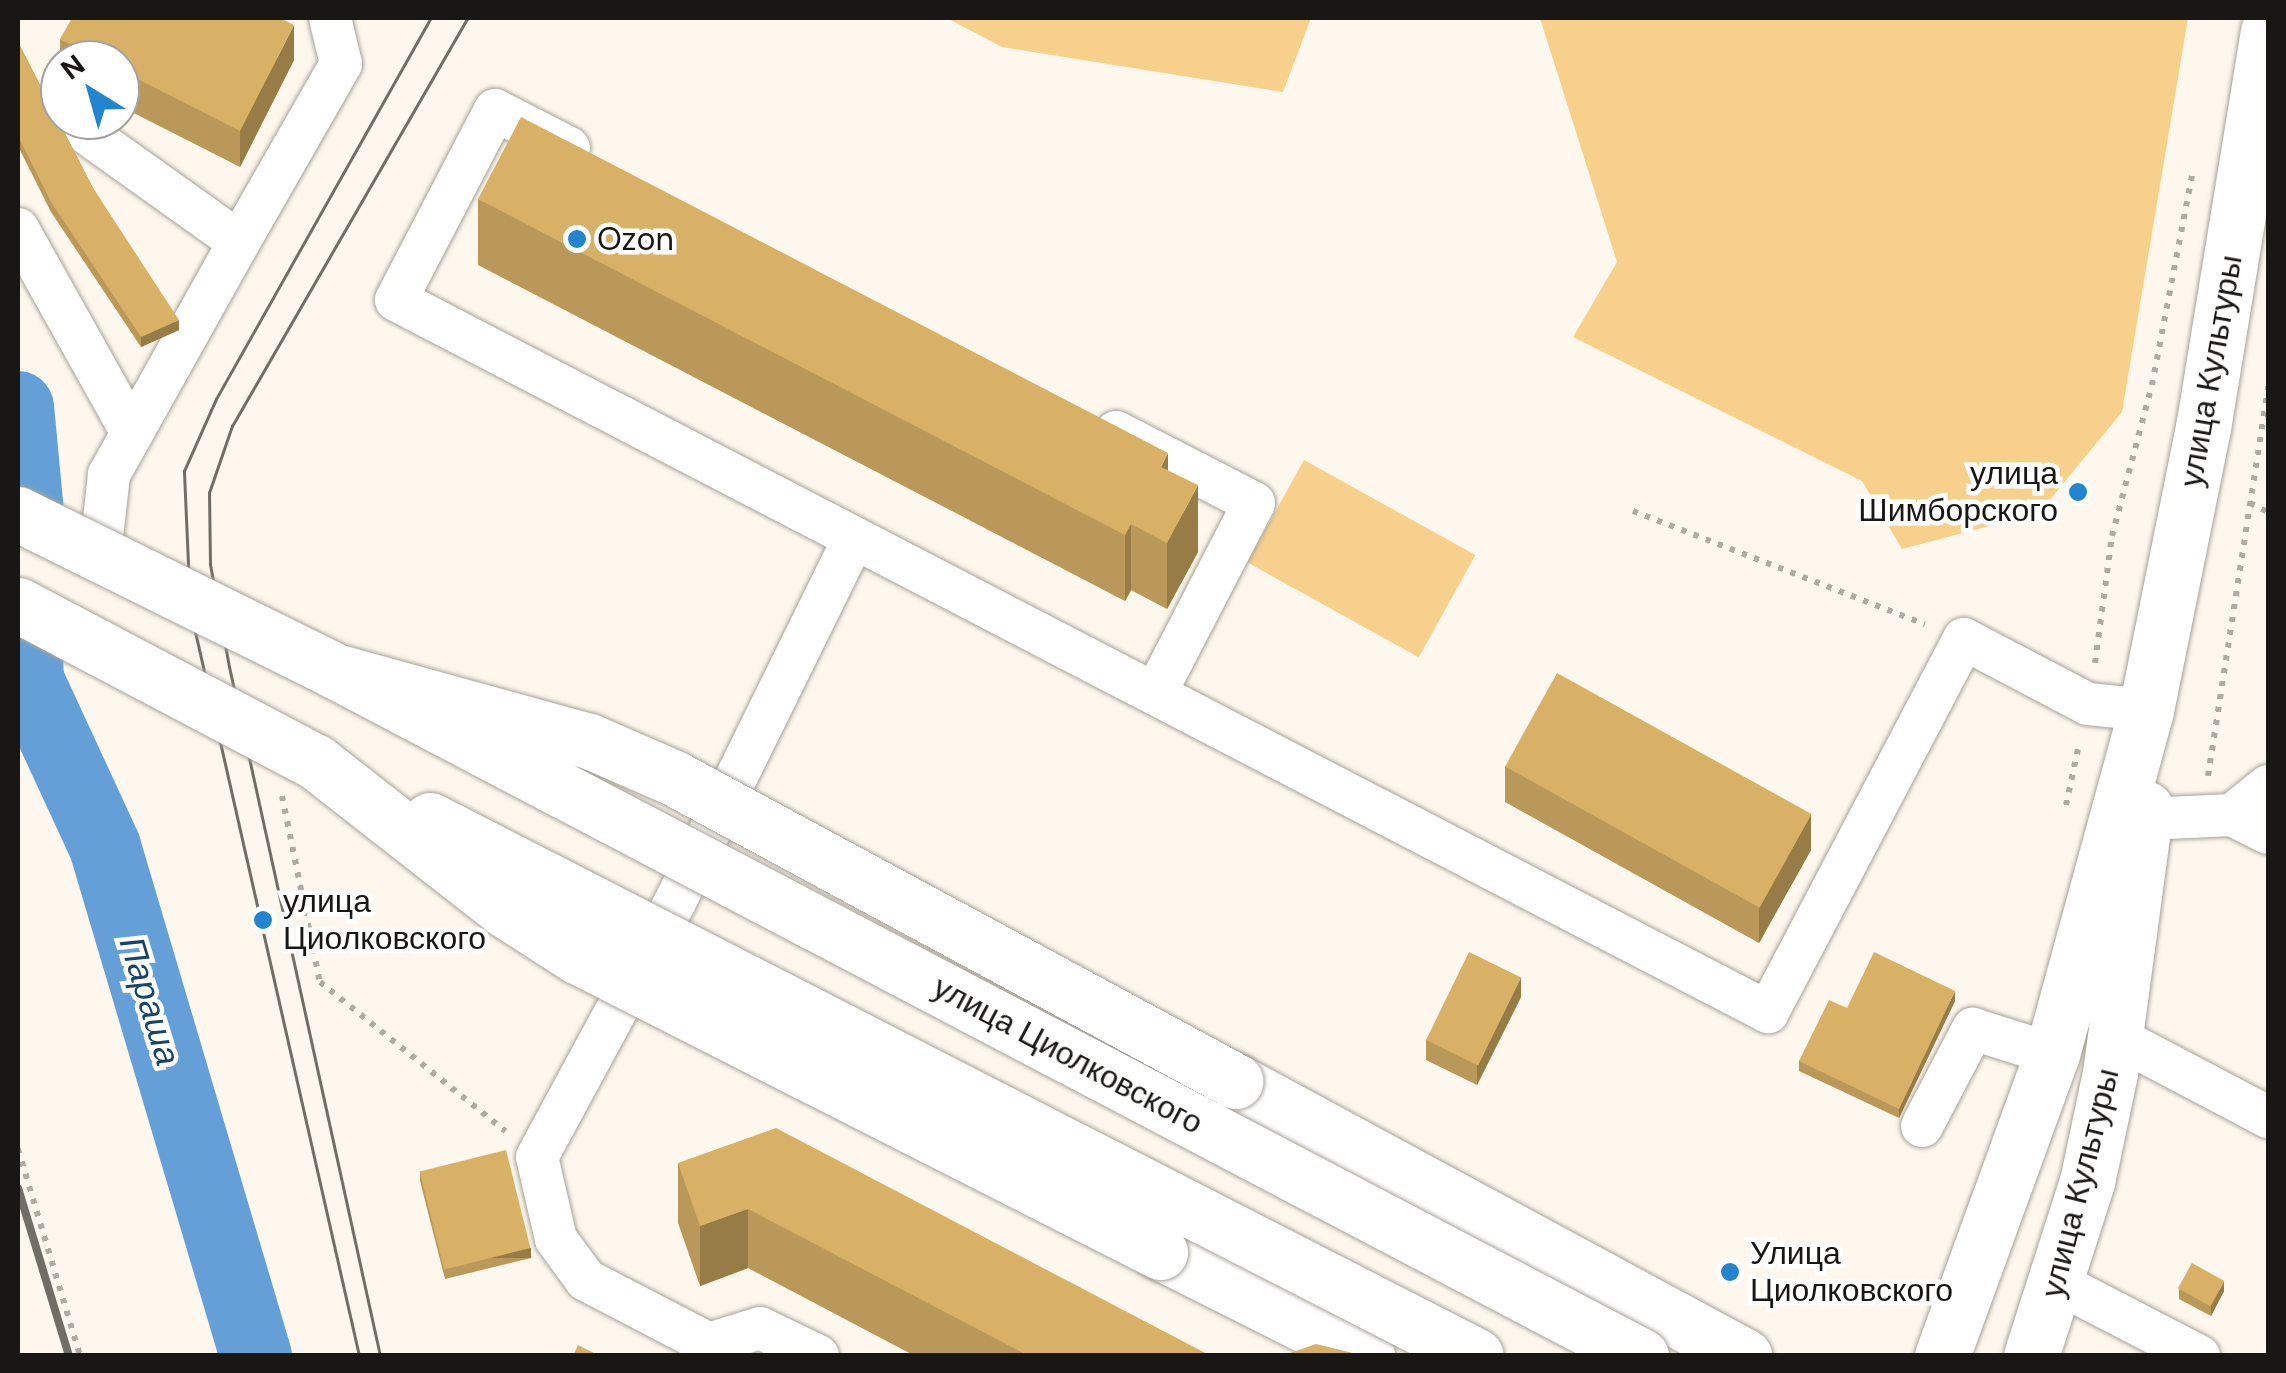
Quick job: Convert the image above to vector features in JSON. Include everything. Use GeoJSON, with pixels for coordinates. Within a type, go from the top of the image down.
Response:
{"type":"FeatureCollection","features":[{"type":"Feature","properties":{"kind":"main road","name":"улица Культуры"},"geometry":{"type":"LineString","coordinates":[[1942,1356],[2052,1054],[2146,710],[2203,428],[2266,60]]}},
{"type":"Feature","properties":{"kind":"main road"},"geometry":{"type":"LineString","coordinates":[[18,514],[334,671],[590,741],[674,778],[1744,1356]]}},
{"type":"Feature","properties":{"kind":"main road"},"geometry":{"type":"LineString","coordinates":[[18,605],[298,776],[577,956],[1367,1356]]}},
{"type":"Feature","properties":{"kind":"main road","name":"улица Циолковского"},"geometry":{"type":"LineString","coordinates":[[334,671],[1641,1356]]}},
{"type":"Feature","properties":{"kind":"main road","name":"улица Культуры"},"geometry":{"type":"LineString","coordinates":[[2030,1356],[2058,1283],[2087,1182],[2116,1037],[2146,819],[2146,710]]}},
{"type":"Feature","properties":{"kind":"main road"},"geometry":{"type":"LineString","coordinates":[[298,776],[1476,1356]]}},
{"type":"Feature","properties":{"kind":"street"},"geometry":{"type":"LineString","coordinates":[[100,555],[109,474],[341,64],[330,18]]}},
{"type":"Feature","properties":{"kind":"street"},"geometry":{"type":"LineString","coordinates":[[601,165],[495,110],[396,300],[1768,1012],[1964,639],[2088,704],[2146,710]]}},
{"type":"Feature","properties":{"kind":"street"},"geometry":{"type":"LineString","coordinates":[[96,140],[239,242]]}},
{"type":"Feature","properties":{"kind":"street"},"geometry":{"type":"LineString","coordinates":[[18,229],[132,433]]}},
{"type":"Feature","properties":{"kind":"street"},"geometry":{"type":"LineString","coordinates":[[1078,412],[1254,504],[1155,694]]}},
{"type":"Feature","properties":{"kind":"street"},"geometry":{"type":"LineString","coordinates":[[818,1356],[760,1328],[711,1350],[586,1280],[556,1238],[538,1158],[676,900],[854,538]]}},
{"type":"Feature","properties":{"kind":"street"},"geometry":{"type":"LineString","coordinates":[[2146,819],[2235,821],[2268,786]]}},
{"type":"Feature","properties":{"kind":"street"},"geometry":{"type":"LineString","coordinates":[[1922,1126],[1973,1028],[2052,1054]]}},
{"type":"Feature","properties":{"kind":"street"},"geometry":{"type":"LineString","coordinates":[[2116,1037],[2268,1117]]}},
{"type":"Feature","properties":{"kind":"street"},"geometry":{"type":"LineString","coordinates":[[2058,1283],[2198,1356]]}},
{"type":"Feature","properties":{"kind":"path"},"geometry":{"type":"LineString","coordinates":[[2235,821],[2250,503],[2268,387]]}},
{"type":"Feature","properties":{"kind":"path"},"geometry":{"type":"LineString","coordinates":[[2250,503],[2268,512]]}},
{"type":"Feature","properties":{"kind":"path"},"geometry":{"type":"LineString","coordinates":[[1633,511],[1964,639]]}},
{"type":"Feature","properties":{"kind":"path"},"geometry":{"type":"LineString","coordinates":[[298,776],[320,982],[538,1158]]}},
{"type":"Feature","properties":{"kind":"path"},"geometry":{"type":"LineString","coordinates":[[18,1149],[80,1356]]}},
{"type":"Feature","properties":{"kind":"shaded area"},"geometry":{"type":"Polygon","coordinates":[[[947,18],[1311,18],[1283,92],[1002,47],[947,18]]]}},
{"type":"Feature","properties":{"kind":"shaded area"},"geometry":{"type":"Polygon","coordinates":[[[1540,18],[2188,18],[2122,412],[2039,513],[1902,549],[1862,481],[1573,337],[1617,262],[1540,18]]]}},
{"type":"Feature","properties":{"kind":"shaded area"},"geometry":{"type":"Polygon","coordinates":[[[1304,460],[1475,555],[1419,657],[1247,562],[1304,460]]]}},
{"type":"Feature","properties":{"kind":"building"},"geometry":{"type":"Polygon","coordinates":[[[72,18],[280,18],[294,25],[240,131],[140,80],[140,40],[60,39],[72,18]]]}},
{"type":"Feature","properties":{"kind":"building"},"geometry":{"type":"Polygon","coordinates":[[[18,42],[40,85],[40,140],[68,140],[93,188],[179,320],[141,337],[51,202],[18,136],[18,42]]]}},
{"type":"Feature","properties":{"kind":"building"},"geometry":{"type":"Polygon","coordinates":[[[521,117],[1168,453],[1161,467],[1198,485],[1167,543],[1131,524],[1125,535],[478,199],[521,117]]]}},
{"type":"Feature","properties":{"kind":"building"},"geometry":{"type":"Polygon","coordinates":[[[1557,673],[1812,814],[1760,908],[1505,767],[1557,673]]]}},
{"type":"Feature","properties":{"kind":"building"},"geometry":{"type":"Polygon","coordinates":[[[1469,952],[1521,977],[1478,1066],[1426,1040],[1469,952]]]}},
{"type":"Feature","properties":{"kind":"building"},"geometry":{"type":"Polygon","coordinates":[[[1874,952],[1955,991],[1899,1109],[1799,1061],[1829,1000],[1847,1008],[1874,952]]]}},
{"type":"Feature","properties":{"kind":"building"},"geometry":{"type":"Polygon","coordinates":[[[776,1128],[1211,1356],[1029,1356],[748,1209],[700,1226],[678,1163],[776,1128]]]}},
{"type":"Feature","properties":{"kind":"building"},"geometry":{"type":"Polygon","coordinates":[[[506,1150],[530,1248],[444,1270],[420,1172],[506,1150]]]}},
{"type":"Feature","properties":{"kind":"building"},"geometry":{"type":"Polygon","coordinates":[[[2192,1263],[2224,1281],[2210,1306],[2178,1288],[2192,1263]]]}},
{"type":"Feature","properties":{"kind":"building"},"geometry":{"type":"Polygon","coordinates":[[[1316,1344],[1365,1356],[1282,1356],[1316,1344]]]}},
{"type":"Feature","properties":{"kind":"building"},"geometry":{"type":"Polygon","coordinates":[[[578,1345],[600,1356],[573,1356],[578,1345]]]}},
{"type":"Feature","properties":{"kind":"waterway","name":"Параша"},"geometry":{"type":"LineString","coordinates":[[18,407],[28,512]]}},
{"type":"Feature","properties":{"kind":"waterway","name":"Параша"},"geometry":{"type":"LineString","coordinates":[[27,654],[28,680],[105,847],[256,1356]]}},
{"type":"Feature","properties":{"kind":"tram line"},"geometry":{"type":"LineString","coordinates":[[359,1356],[190,610],[184,471],[216,399],[431,18]]}},
{"type":"Feature","properties":{"kind":"tram line"},"geometry":{"type":"LineString","coordinates":[[380,1356],[229,667],[210,564],[209,493],[232,426],[468,18]]}},
{"type":"Feature","properties":{"kind":"railway"},"geometry":{"type":"LineString","coordinates":[[18,1188],[69,1356]]}},
{"type":"Feature","properties":{"kind":"place","name":"Ozon"},"geometry":{"type":"Point","coordinates":[577,239]}},
{"type":"Feature","properties":{"kind":"place","name":"улица Шимборского"},"geometry":{"type":"Point","coordinates":[2078,492]}},
{"type":"Feature","properties":{"kind":"place","name":"улица Циолковского"},"geometry":{"type":"Point","coordinates":[263,920]}},
{"type":"Feature","properties":{"kind":"place","name":"Улица Циолковского"},"geometry":{"type":"Point","coordinates":[1730,1272]}}]}
